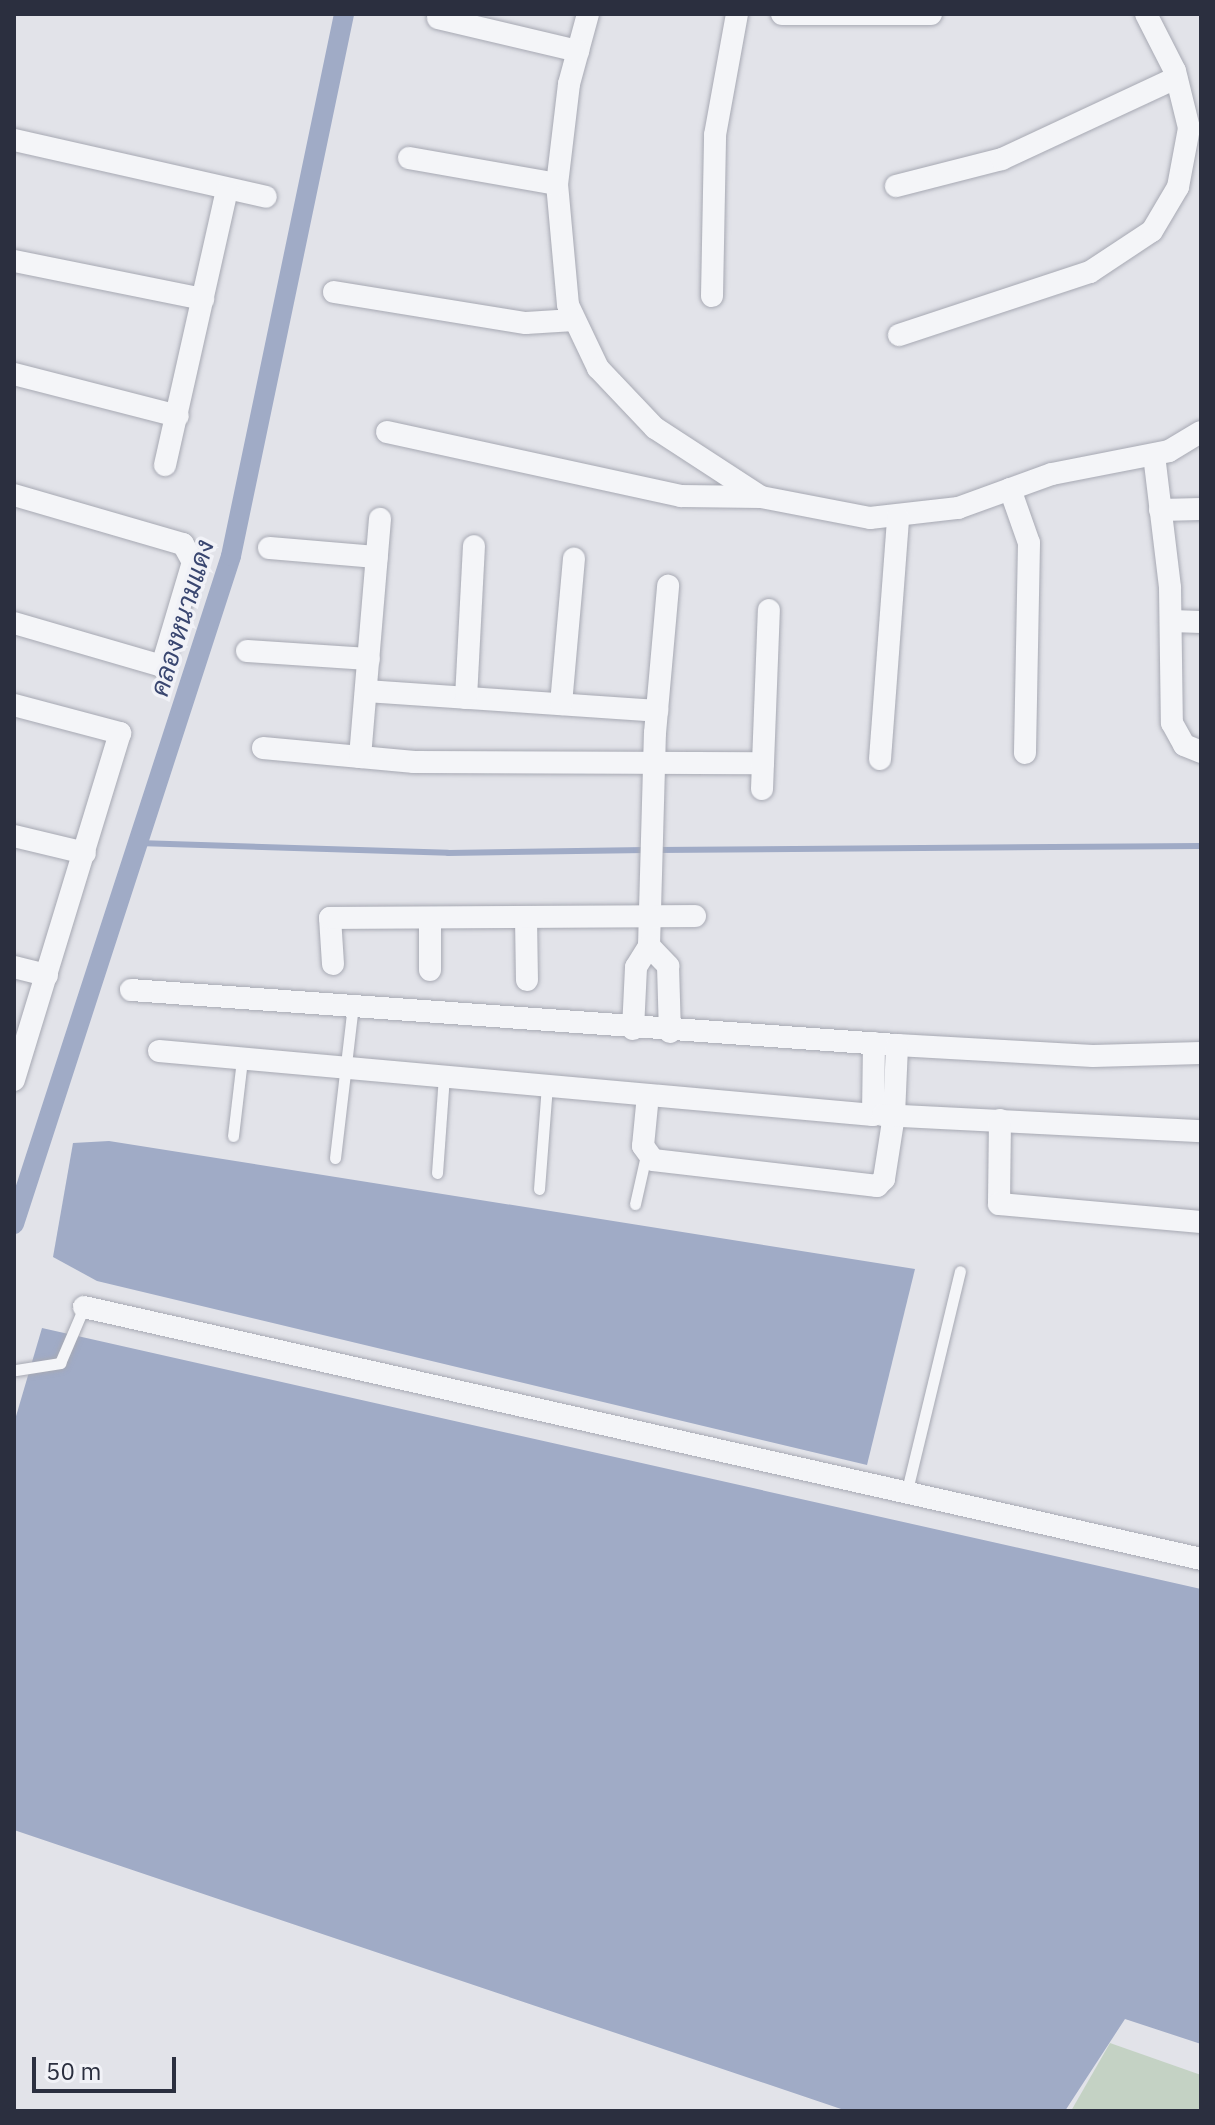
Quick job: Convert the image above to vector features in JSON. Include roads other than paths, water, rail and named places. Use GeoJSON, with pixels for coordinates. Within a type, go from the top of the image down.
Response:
{"type":"FeatureCollection","features":[{"type":"Feature","properties":{"kind":"street"},"geometry":{"type":"LineString","coordinates":[[588,14],[578,51],[557,184],[556,220],[574,320],[620,397],[761,497]]}},
{"type":"Feature","properties":{"kind":"street"},"geometry":{"type":"LineString","coordinates":[[712,296],[715,135],[737,14]]}},
{"type":"Feature","properties":{"kind":"street"},"geometry":{"type":"LineString","coordinates":[[782,14],[931,14]]}},
{"type":"Feature","properties":{"kind":"street"},"geometry":{"type":"LineString","coordinates":[[899,335],[1090,272],[1131,251],[1178,187],[1189,128],[1176,78],[1146,14]]}},
{"type":"Feature","properties":{"kind":"street"},"geometry":{"type":"LineString","coordinates":[[438,18],[578,51]]}},
{"type":"Feature","properties":{"kind":"street"},"geometry":{"type":"LineString","coordinates":[[896,186],[1002,159],[1176,78]]}},
{"type":"Feature","properties":{"kind":"street"},"geometry":{"type":"LineString","coordinates":[[14,140],[266,197]]}},
{"type":"Feature","properties":{"kind":"street"},"geometry":{"type":"LineString","coordinates":[[409,158],[557,184]]}},
{"type":"Feature","properties":{"kind":"street"},"geometry":{"type":"LineString","coordinates":[[165,465],[227,190]]}},
{"type":"Feature","properties":{"kind":"street"},"geometry":{"type":"LineString","coordinates":[[14,261],[203,299]]}},
{"type":"Feature","properties":{"kind":"street"},"geometry":{"type":"LineString","coordinates":[[334,292],[526,323],[574,320]]}},
{"type":"Feature","properties":{"kind":"street"},"geometry":{"type":"LineString","coordinates":[[14,374],[178,416]]}},
{"type":"Feature","properties":{"kind":"street"},"geometry":{"type":"LineString","coordinates":[[387,432],[681,496],[761,497],[806,510],[898,518],[1154,455],[1201,432]]}},
{"type":"Feature","properties":{"kind":"street"},"geometry":{"type":"LineString","coordinates":[[1154,455],[1171,621],[1172,723],[1184,745],[1201,752]]}},
{"type":"Feature","properties":{"kind":"street"},"geometry":{"type":"LineString","coordinates":[[1010,489],[1029,543],[1025,753]]}},
{"type":"Feature","properties":{"kind":"street"},"geometry":{"type":"LineString","coordinates":[[14,495],[183,544],[193,562],[162,666],[14,623]]}},
{"type":"Feature","properties":{"kind":"street"},"geometry":{"type":"LineString","coordinates":[[1160,510],[1201,509]]}},
{"type":"Feature","properties":{"kind":"street"},"geometry":{"type":"LineString","coordinates":[[880,759],[898,518]]}},
{"type":"Feature","properties":{"kind":"street"},"geometry":{"type":"LineString","coordinates":[[360,757],[380,519]]}},
{"type":"Feature","properties":{"kind":"street"},"geometry":{"type":"LineString","coordinates":[[466,698],[474,546]]}},
{"type":"Feature","properties":{"kind":"street"},"geometry":{"type":"LineString","coordinates":[[269,548],[377,557]]}},
{"type":"Feature","properties":{"kind":"street"},"geometry":{"type":"LineString","coordinates":[[561,704],[574,559]]}},
{"type":"Feature","properties":{"kind":"street"},"geometry":{"type":"LineString","coordinates":[[633,1029],[636,967],[649,946],[654,763],[668,586]]}},
{"type":"Feature","properties":{"kind":"street"},"geometry":{"type":"LineString","coordinates":[[762,789],[769,610]]}},
{"type":"Feature","properties":{"kind":"street"},"geometry":{"type":"LineString","coordinates":[[1171,621],[1201,622]]}},
{"type":"Feature","properties":{"kind":"street"},"geometry":{"type":"LineString","coordinates":[[247,651],[369,659]]}},
{"type":"Feature","properties":{"kind":"street"},"geometry":{"type":"LineString","coordinates":[[366,691],[657,711]]}},
{"type":"Feature","properties":{"kind":"street"},"geometry":{"type":"LineString","coordinates":[[14,705],[120,733],[14,1080]]}},
{"type":"Feature","properties":{"kind":"street"},"geometry":{"type":"LineString","coordinates":[[263,748],[360,757],[763,763]]}},
{"type":"Feature","properties":{"kind":"street"},"geometry":{"type":"LineString","coordinates":[[14,836],[85,853]]}},
{"type":"Feature","properties":{"kind":"street"},"geometry":{"type":"LineString","coordinates":[[333,964],[330,918],[695,916]]}},
{"type":"Feature","properties":{"kind":"street"},"geometry":{"type":"LineString","coordinates":[[430,918],[430,970]]}},
{"type":"Feature","properties":{"kind":"street"},"geometry":{"type":"LineString","coordinates":[[526,918],[527,980]]}},
{"type":"Feature","properties":{"kind":"street"},"geometry":{"type":"LineString","coordinates":[[649,946],[668,966],[670,1032]]}},
{"type":"Feature","properties":{"kind":"street"},"geometry":{"type":"LineString","coordinates":[[14,967],[47,975]]}},
{"type":"Feature","properties":{"kind":"street"},"geometry":{"type":"LineString","coordinates":[[131,990],[354,1002],[670,1032],[1093,1056],[1201,1053]]}},
{"type":"Feature","properties":{"kind":"street"},"geometry":{"type":"LineString","coordinates":[[648,1095],[647,1154],[877,1186],[884,1179],[886,1044]]}},
{"type":"Feature","properties":{"kind":"street"},"geometry":{"type":"LineString","coordinates":[[159,1051],[884,1115],[1201,1131]]}},
{"type":"Feature","properties":{"kind":"street"},"geometry":{"type":"LineString","coordinates":[[1000,1120],[999,1204],[1201,1222]]}},
{"type":"Feature","properties":{"kind":"street"},"geometry":{"type":"LineString","coordinates":[[84,1307],[907,1490],[1201,1559]]}},
{"type":"Feature","properties":{"kind":"lane"},"geometry":{"type":"LineString","coordinates":[[335,1158],[354,1002]]}},
{"type":"Feature","properties":{"kind":"lane"},"geometry":{"type":"LineString","coordinates":[[233,1136],[242,1059]]}},
{"type":"Feature","properties":{"kind":"lane"},"geometry":{"type":"LineString","coordinates":[[437,1173],[444,1076]]}},
{"type":"Feature","properties":{"kind":"lane"},"geometry":{"type":"LineString","coordinates":[[539,1189],[547,1086]]}},
{"type":"Feature","properties":{"kind":"lane"},"geometry":{"type":"LineString","coordinates":[[635,1204],[647,1154]]}},
{"type":"Feature","properties":{"kind":"lane"},"geometry":{"type":"LineString","coordinates":[[907,1490],[960,1271]]}},
{"type":"Feature","properties":{"kind":"lane"},"geometry":{"type":"LineString","coordinates":[[16,1370],[60,1363],[84,1307]]}},
{"type":"Feature","properties":{"kind":"water"},"geometry":{"type":"Polygon","coordinates":[[[109,1141],[915,1269],[867,1465],[97,1281],[53,1257],[73,1143],[109,1141]]]}},
{"type":"Feature","properties":{"kind":"water"},"geometry":{"type":"Polygon","coordinates":[[[42,1328],[1201,1589],[1201,2044],[1125,2019],[1065,2111],[847,2111],[14,1830],[14,1423],[42,1328]]]}},
{"type":"Feature","properties":{"kind":"waterway","name":"คลองหนามแดง"},"geometry":{"type":"LineString","coordinates":[[14,1224],[231,556],[344,14]]}},
{"type":"Feature","properties":{"kind":"waterway"},"geometry":{"type":"LineString","coordinates":[[138,843],[448,853],[646,850]]}},
{"type":"Feature","properties":{"kind":"waterway"},"geometry":{"type":"LineString","coordinates":[[657,850],[1201,846]]}}]}
